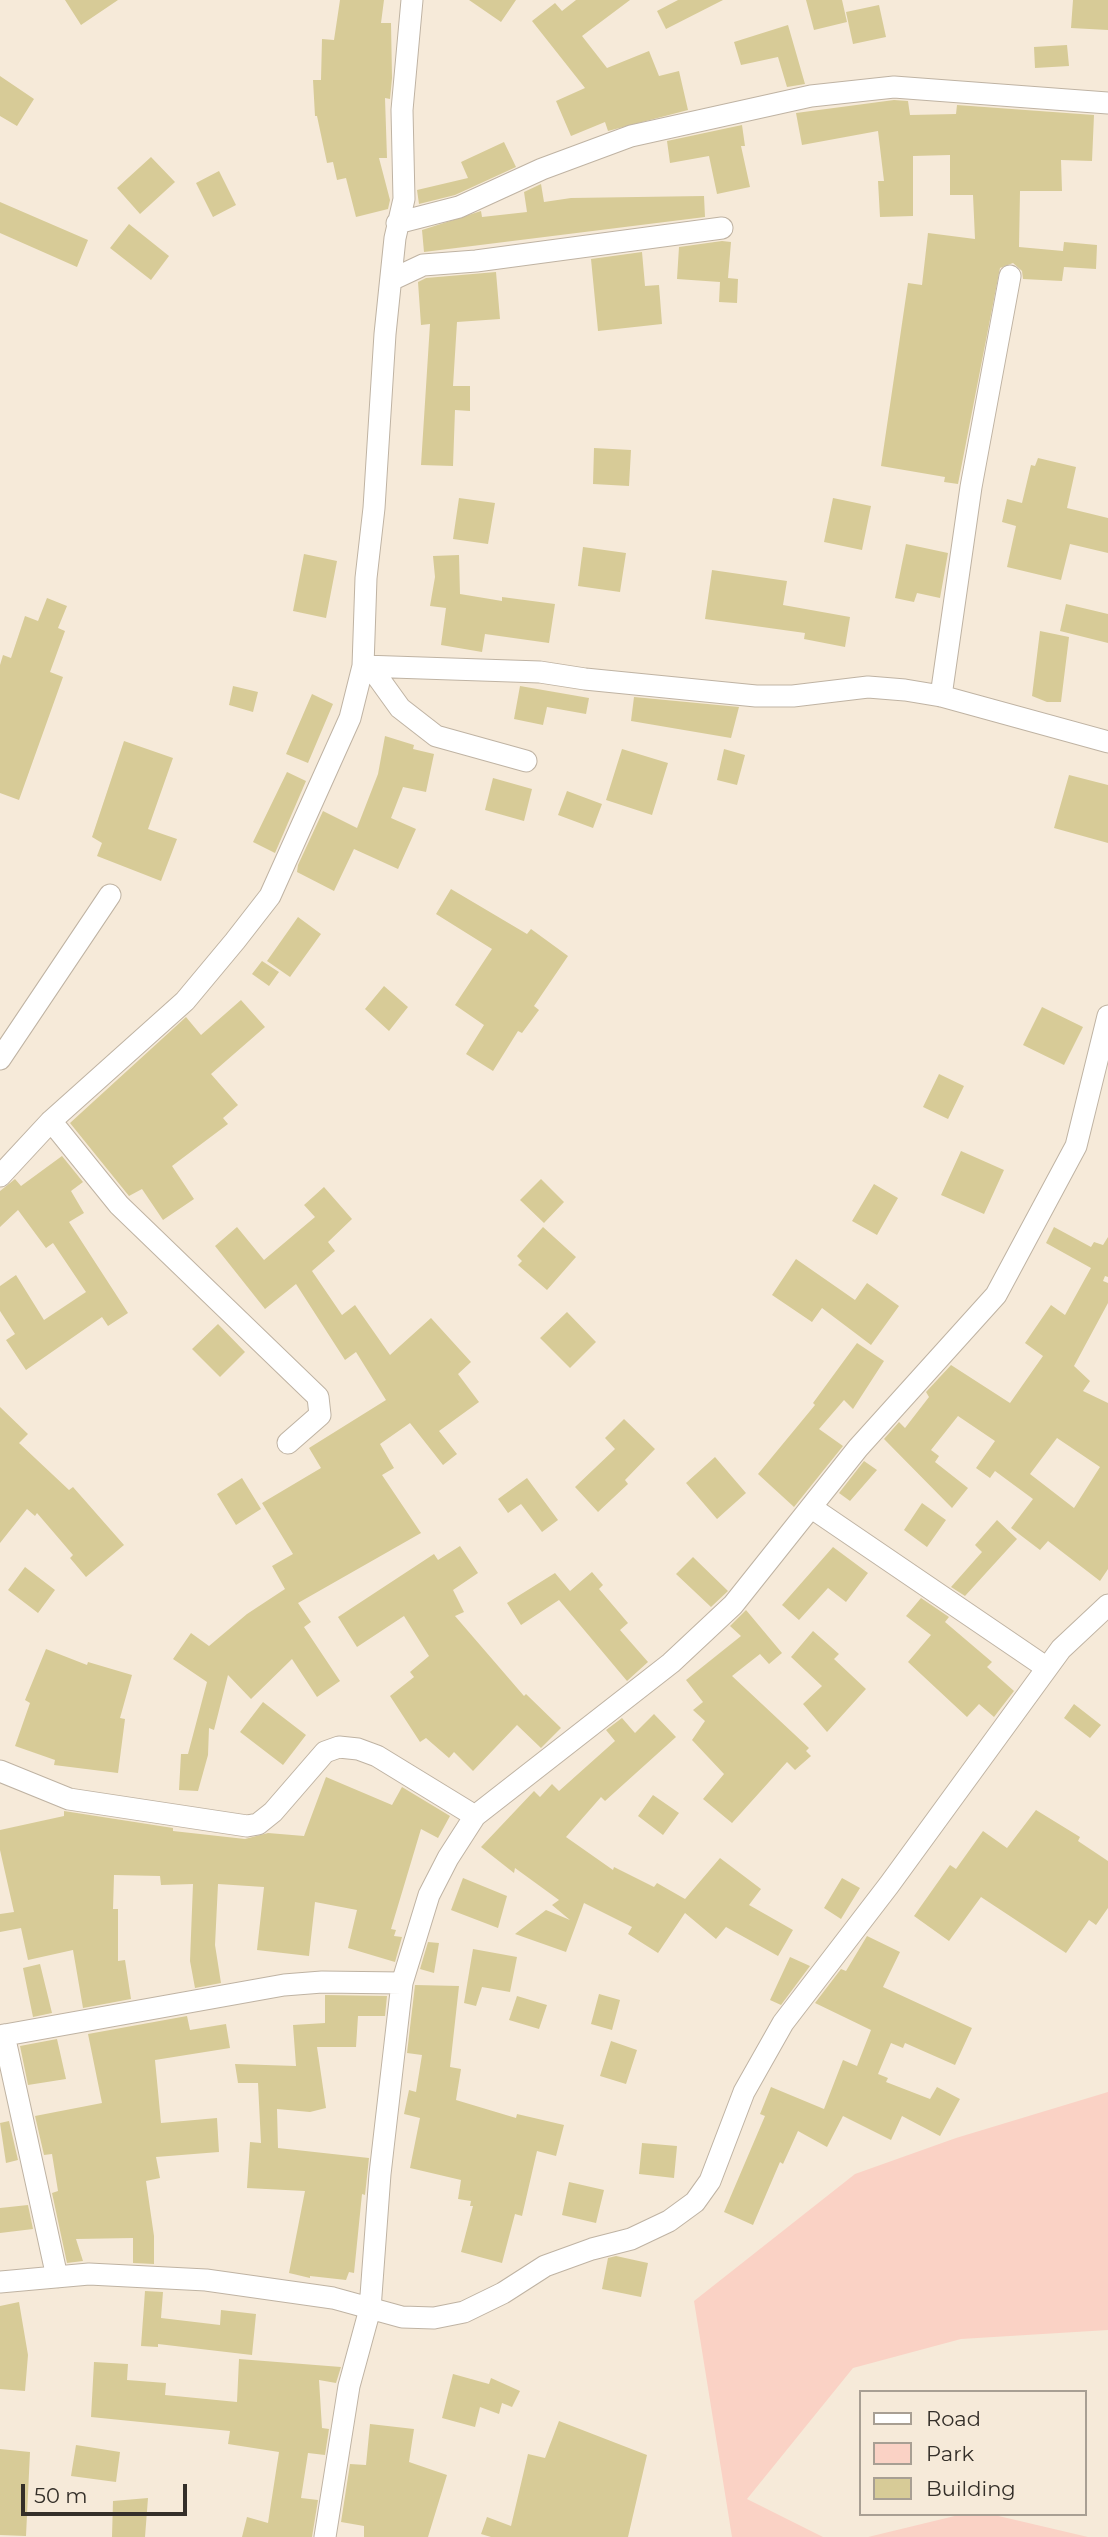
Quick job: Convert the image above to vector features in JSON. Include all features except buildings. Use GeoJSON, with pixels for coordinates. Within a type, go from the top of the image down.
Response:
{"type":"FeatureCollection","features":[{"type":"Feature","properties":{"kind":"street"},"geometry":{"type":"LineString","coordinates":[[0,1176],[51,1121],[184,1001],[270,896],[349,718],[366,666],[366,578],[374,508],[391,280],[397,223],[404,199],[402,110],[412,0]]}},
{"type":"Feature","properties":{"kind":"street"},"geometry":{"type":"LineString","coordinates":[[397,223],[459,207],[542,169],[631,136],[811,96],[894,86],[1108,103]]}},
{"type":"Feature","properties":{"kind":"street"},"geometry":{"type":"LineString","coordinates":[[391,280],[423,265],[476,261],[722,228]]}},
{"type":"Feature","properties":{"kind":"street"},"geometry":{"type":"LineString","coordinates":[[941,696],[971,487],[1010,276]]}},
{"type":"Feature","properties":{"kind":"street"},"geometry":{"type":"LineString","coordinates":[[366,666],[540,672],[756,696],[793,696],[868,687],[941,696],[1108,742]]}},
{"type":"Feature","properties":{"kind":"street"},"geometry":{"type":"LineString","coordinates":[[366,666],[400,709],[436,736],[526,761]]}},
{"type":"Feature","properties":{"kind":"street"},"geometry":{"type":"LineString","coordinates":[[0,1059],[110,895]]}},
{"type":"Feature","properties":{"kind":"street"},"geometry":{"type":"LineString","coordinates":[[325,2537],[349,2386],[370,2309],[380,2174],[402,1983],[429,1895],[448,1858],[475,1816],[671,1663],[733,1605],[858,1448],[996,1295],[1076,1146],[1108,1016]]}},
{"type":"Feature","properties":{"kind":"street"},"geometry":{"type":"LineString","coordinates":[[51,1121],[119,1205],[318,1397],[320,1415],[288,1443]]}},
{"type":"Feature","properties":{"kind":"street"},"geometry":{"type":"LineString","coordinates":[[812,1508],[1046,1668]]}},
{"type":"Feature","properties":{"kind":"street"},"geometry":{"type":"LineString","coordinates":[[0,2282],[89,2274],[206,2280],[272,2287],[402,2317],[434,2318],[464,2312],[503,2293],[545,2266],[592,2249],[631,2239],[670,2221],[695,2202],[710,2181],[744,2092],[783,2023],[897,1875],[1060,1649],[1108,1605]]}},
{"type":"Feature","properties":{"kind":"street"},"geometry":{"type":"LineString","coordinates":[[0,1771],[69,1799],[247,1826],[258,1824],[273,1812],[326,1752],[340,1747],[358,1749],[377,1756],[475,1816]]}},
{"type":"Feature","properties":{"kind":"street"},"geometry":{"type":"LineString","coordinates":[[57,2277],[2,2036],[284,1986],[322,1982],[402,1983]]}},
{"type":"Feature","properties":{"kind":"green space"},"geometry":{"type":"Polygon","coordinates":[[[1108,2092],[1108,2330],[961,2339],[853,2368],[747,2499],[823,2537],[732,2537],[694,2301],[855,2174],[956,2138],[1108,2092]]]}},
{"type":"Feature","properties":{"kind":"green space"},"geometry":{"type":"Polygon","coordinates":[[[955,2516],[999,2516],[1088,2537],[868,2537],[955,2516]]]}}]}
